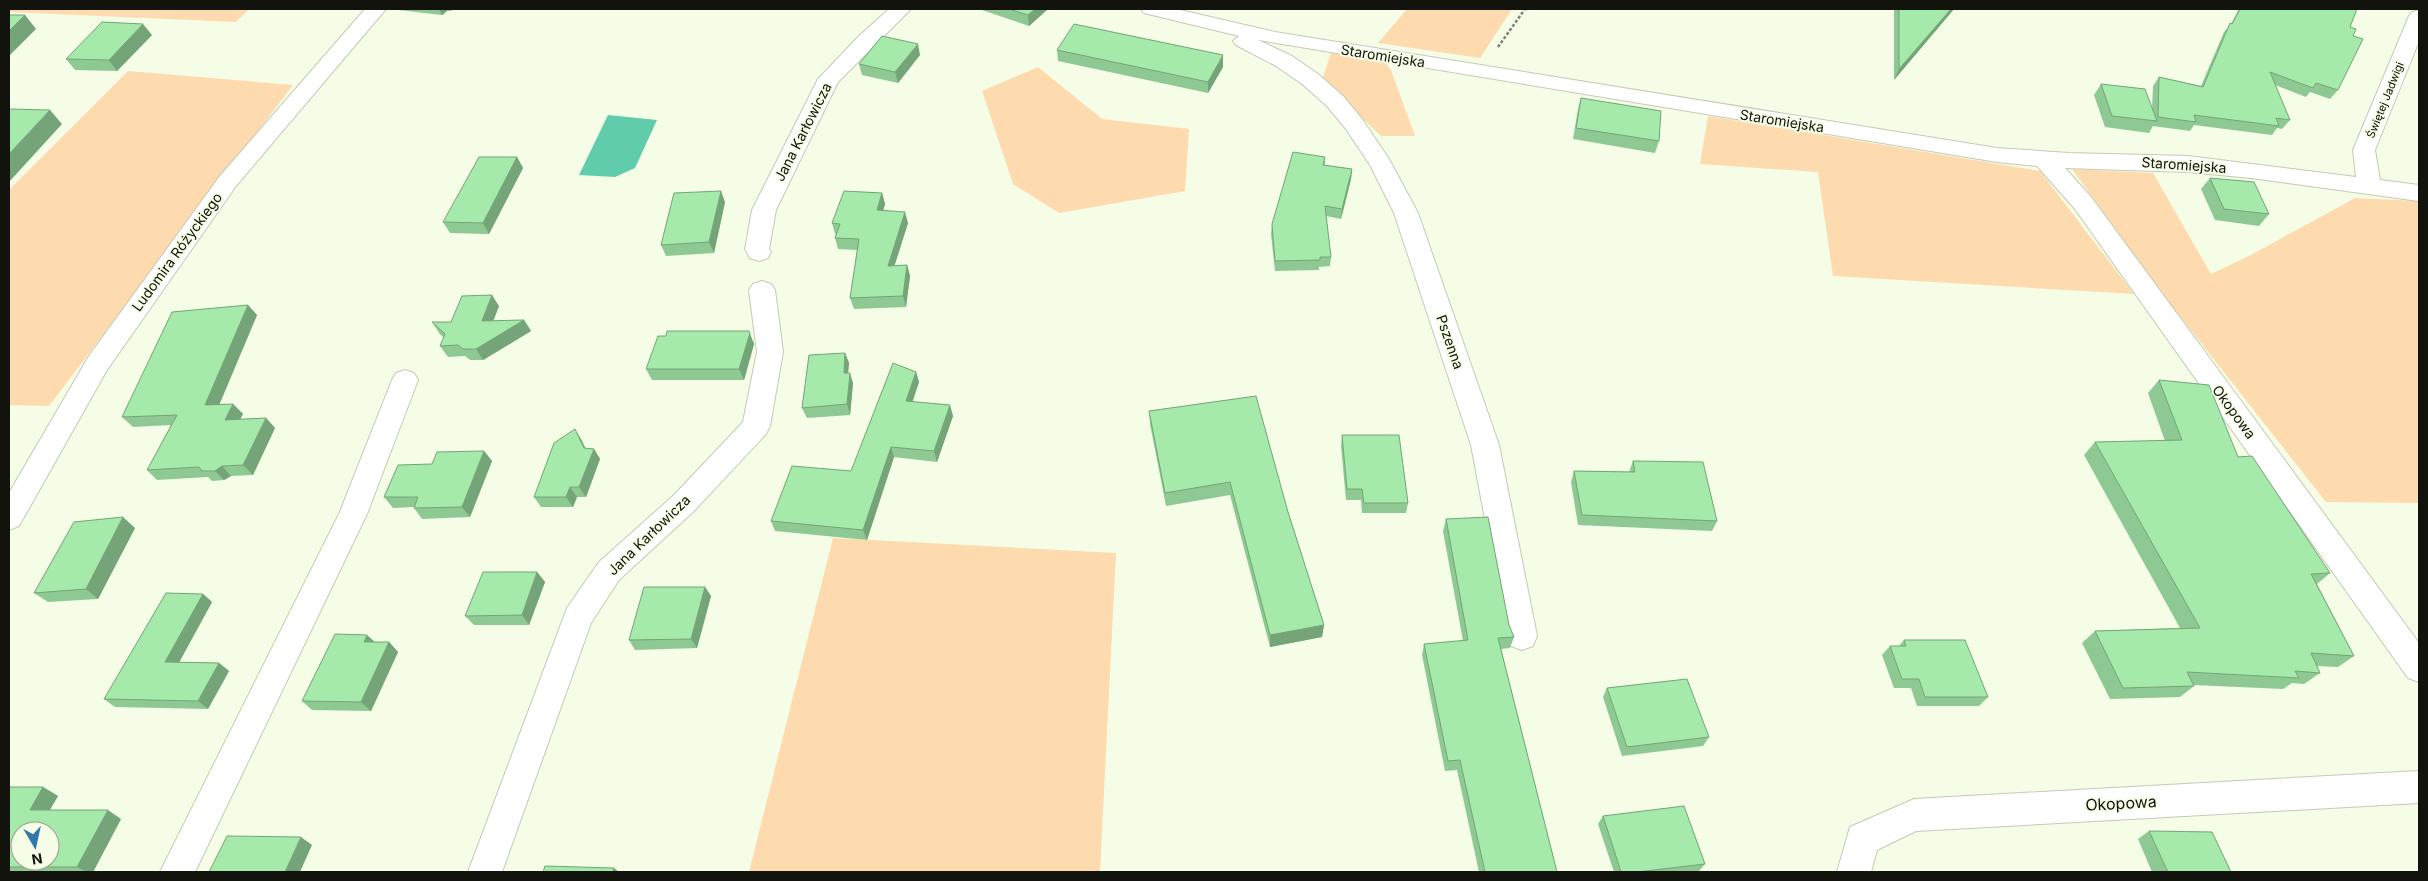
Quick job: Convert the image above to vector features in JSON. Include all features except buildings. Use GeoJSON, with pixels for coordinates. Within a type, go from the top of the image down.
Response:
{"type":"FeatureCollection","features":[{"type":"Feature","properties":{"kind":"street","name":"Ludomira Różyckiego"},"geometry":{"type":"LineString","coordinates":[[9,518],[98,363],[228,181],[376,9]]}},
{"type":"Feature","properties":{"kind":"street","name":"Jana Karłowicza"},"geometry":{"type":"LineString","coordinates":[[759,252],[764,210],[829,79],[865,41],[901,9]]}},
{"type":"Feature","properties":{"kind":"street","name":"Staromiejska"},"geometry":{"type":"LineString","coordinates":[[1151,9],[1232,29],[1329,47],[1998,154],[2044,159],[2188,164],[2419,193]]}},
{"type":"Feature","properties":{"kind":"street","name":"Świętej Jadwigi"},"geometry":{"type":"LineString","coordinates":[[2372,186],[2367,175],[2364,150],[2419,16]]}},
{"type":"Feature","properties":{"kind":"street","name":"Pszenna"},"geometry":{"type":"LineString","coordinates":[[1232,29],[1246,44],[1284,61],[1310,79],[1335,102],[1354,124],[1381,164],[1406,213],[1485,445],[1522,636]]}},
{"type":"Feature","properties":{"kind":"street"},"geometry":{"type":"LineString","coordinates":[[1310,79],[1316,63],[1329,47]]}},
{"type":"Feature","properties":{"kind":"street","name":"Okopowa"},"geometry":{"type":"LineString","coordinates":[[2044,159],[2082,203],[2419,668]]}},
{"type":"Feature","properties":{"kind":"street","name":"Jana Karłowicza"},"geometry":{"type":"LineString","coordinates":[[485,872],[578,617],[610,571],[684,503],[756,426],[770,352],[762,290]]}},
{"type":"Feature","properties":{"kind":"street"},"geometry":{"type":"LineString","coordinates":[[177,872],[353,514],[406,380]]}},
{"type":"Feature","properties":{"kind":"street","name":"Okopowa"},"geometry":{"type":"LineString","coordinates":[[1854,872],[1862,840],[1914,815],[2419,787]]}},
{"type":"Feature","properties":{"kind":"path"},"geometry":{"type":"LineString","coordinates":[[1498,49],[1525,9]]}},
{"type":"Feature","properties":{"kind":"shaded area"},"geometry":{"type":"Polygon","coordinates":[[[9,9],[249,9],[236,22],[9,12],[9,9]]]}},
{"type":"Feature","properties":{"kind":"shaded area"},"geometry":{"type":"Polygon","coordinates":[[[1407,9],[1512,9],[1480,58],[1378,43],[1407,9]]]}},
{"type":"Feature","properties":{"kind":"shaded area"},"geometry":{"type":"Polygon","coordinates":[[[1331,53],[1384,61],[1391,70],[1415,136],[1381,136],[1322,80],[1331,53]]]}},
{"type":"Feature","properties":{"kind":"shaded area"},"geometry":{"type":"Polygon","coordinates":[[[1038,67],[1102,119],[1189,129],[1185,191],[1059,213],[1013,184],[982,91],[1038,67]]]}},
{"type":"Feature","properties":{"kind":"shaded area"},"geometry":{"type":"Polygon","coordinates":[[[128,71],[293,85],[49,406],[9,405],[9,190],[128,71]]]}},
{"type":"Feature","properties":{"kind":"shaded area"},"geometry":{"type":"Polygon","coordinates":[[[1708,116],[2040,171],[2134,294],[1833,276],[1818,172],[1700,164],[1708,116]]]}},
{"type":"Feature","properties":{"kind":"shaded area"},"geometry":{"type":"Polygon","coordinates":[[[2072,169],[2153,173],[2211,274],[2251,255],[2355,198],[2419,201],[2419,503],[2326,502],[2164,296],[2072,169]]]}},
{"type":"Feature","properties":{"kind":"shaded area"},"geometry":{"type":"Polygon","coordinates":[[[833,538],[1116,553],[1100,872],[749,872],[833,538]]]}},
{"type":"Feature","properties":{"kind":"water"},"geometry":{"type":"Polygon","coordinates":[[[608,115],[657,120],[635,168],[615,177],[579,175],[608,115]]]}}]}
